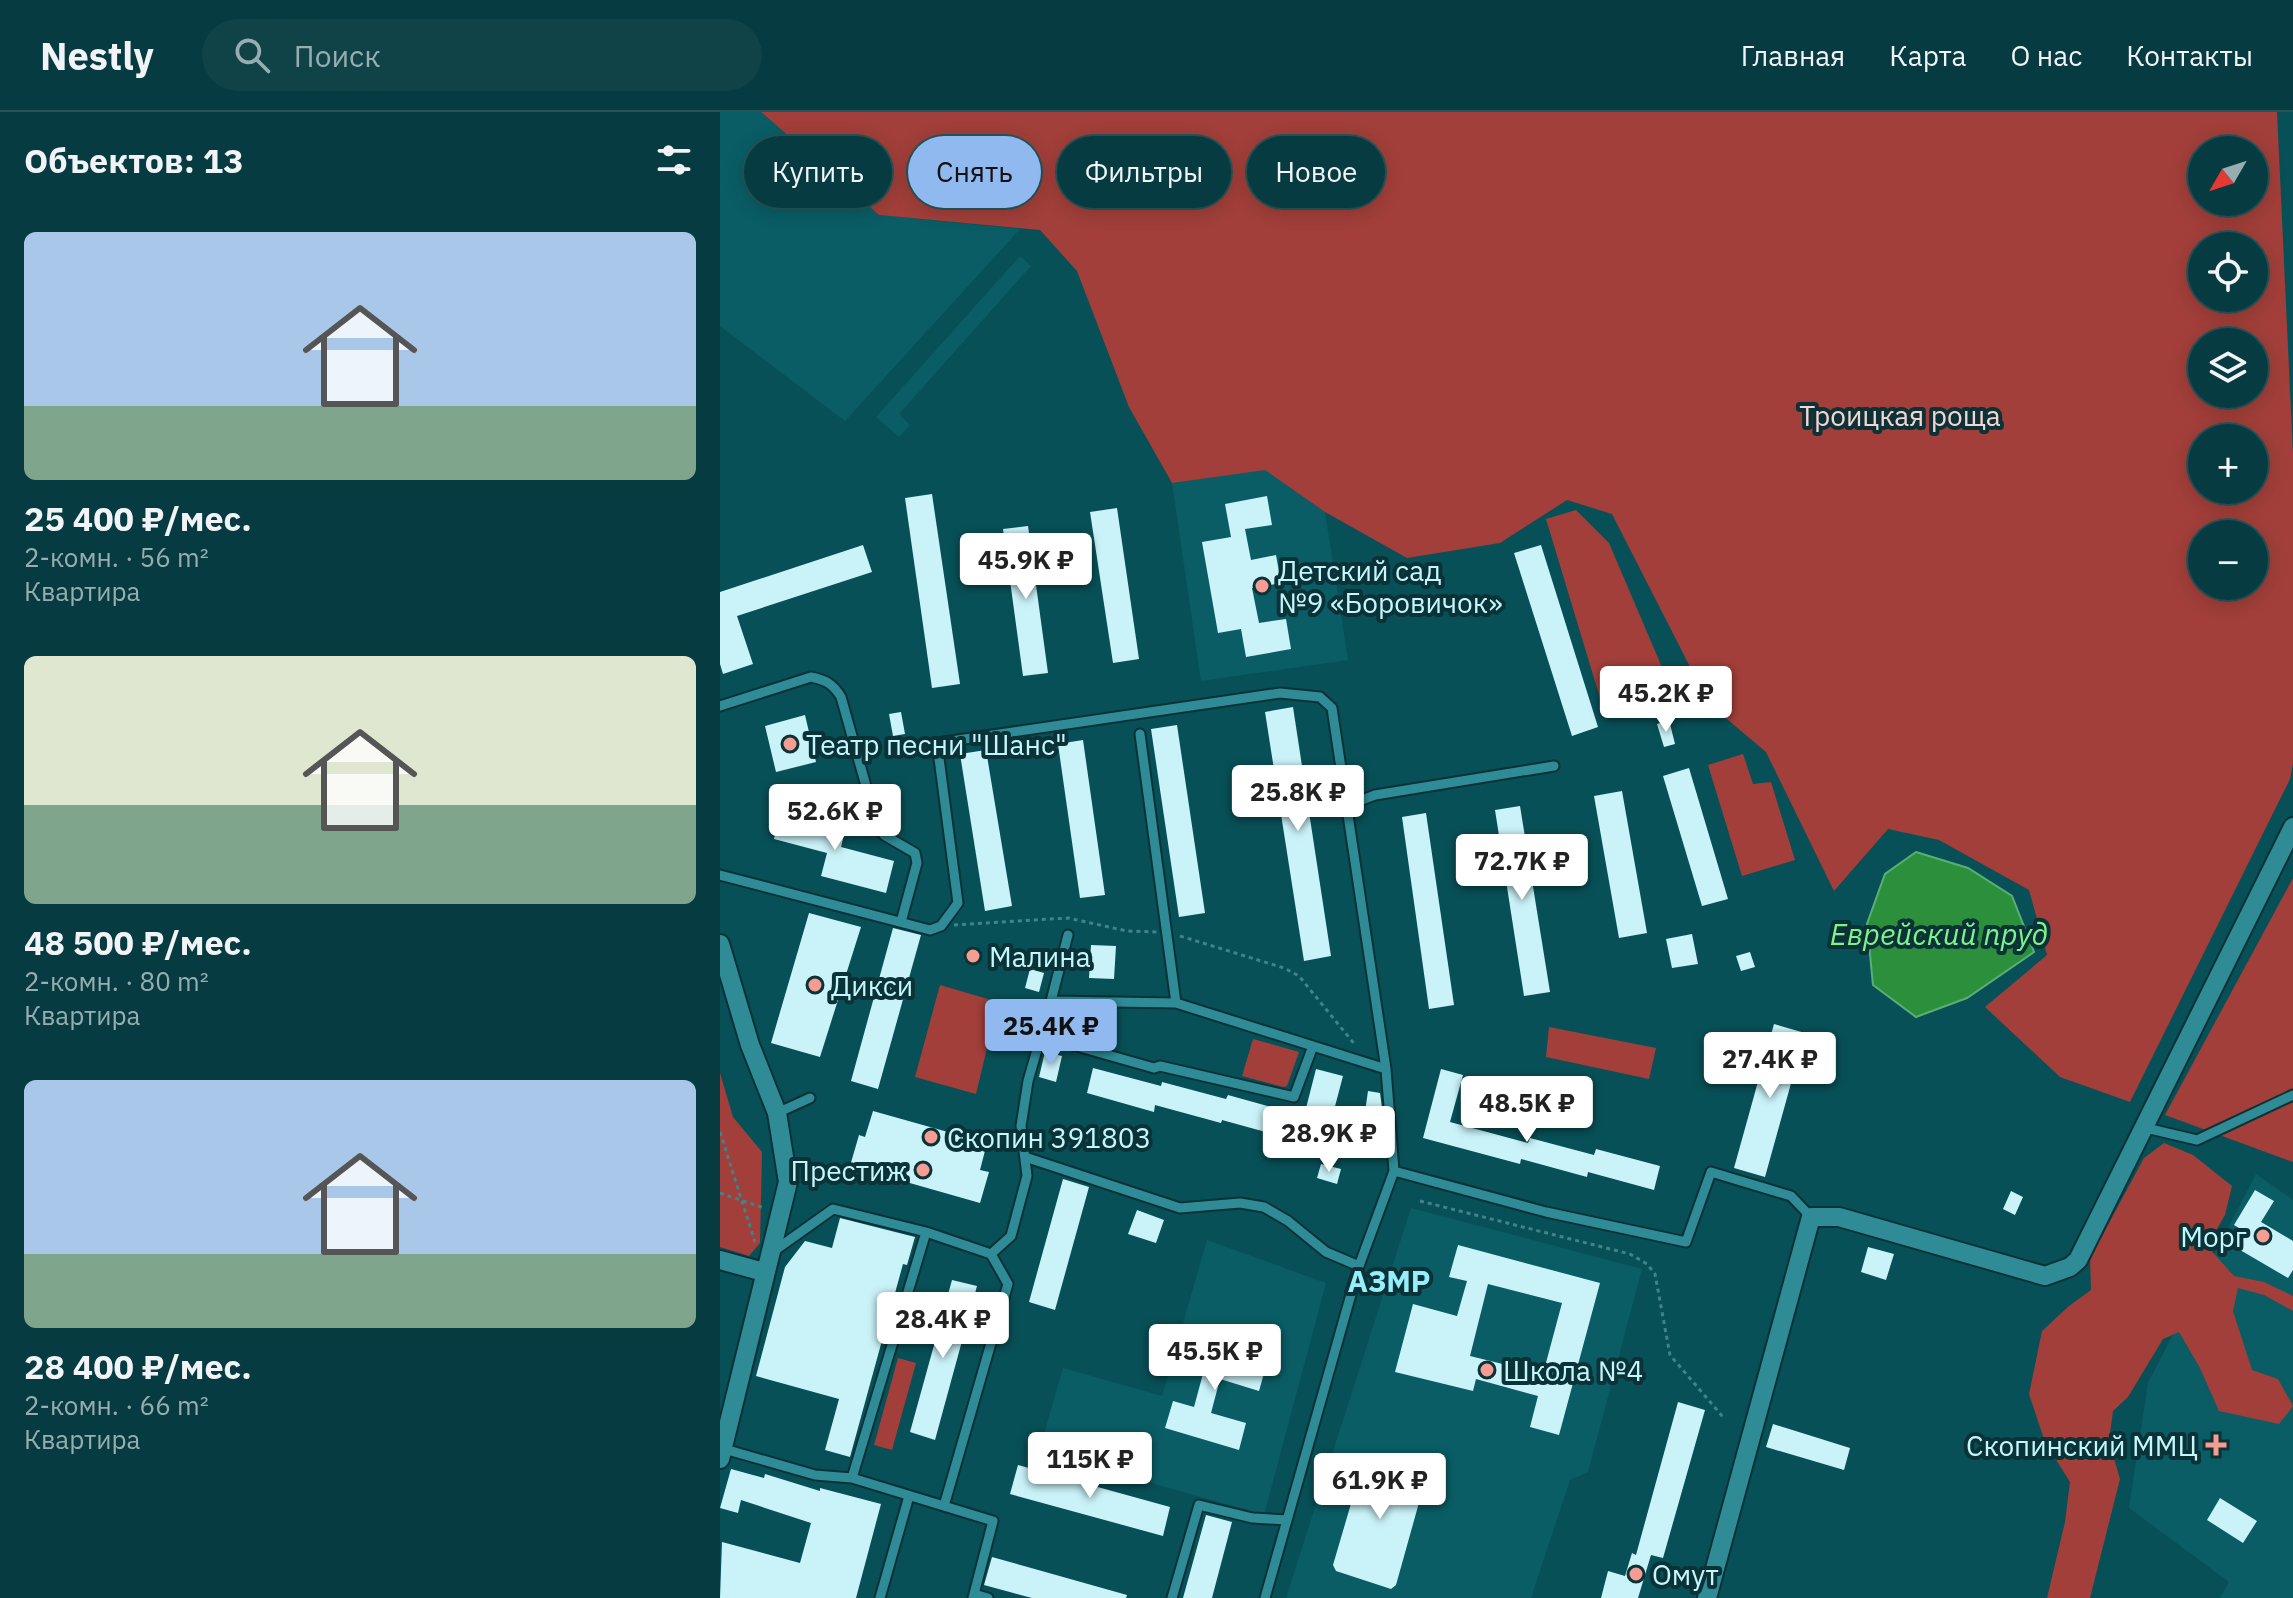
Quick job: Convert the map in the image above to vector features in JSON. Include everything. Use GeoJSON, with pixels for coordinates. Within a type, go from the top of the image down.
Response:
{"type":"FeatureCollection","features":[{"type":"Feature","properties":{"kind":"street"},"geometry":{"type":"LineString","coordinates":[[1707,1598],[1811,1217],[1839,1217],[2045,1276],[2070,1267],[2078,1260],[2146,1128],[2293,827]]}},
{"type":"Feature","properties":{"kind":"street"},"geometry":{"type":"LineString","coordinates":[[720,944],[750,1045],[777,1113],[788,1182],[765,1265],[720,1459]]}},
{"type":"Feature","properties":{"kind":"street"},"geometry":{"type":"LineString","coordinates":[[720,1260],[765,1265]]}},
{"type":"Feature","properties":{"kind":"lane"},"geometry":{"type":"LineString","coordinates":[[720,706],[811,677],[824,679],[835,687],[841,697],[877,825],[884,835],[915,853],[917,863],[901,922]]}},
{"type":"Feature","properties":{"kind":"lane"},"geometry":{"type":"LineString","coordinates":[[720,875],[930,930],[941,926],[958,903],[937,743],[1280,693],[1320,697],[1332,708],[1386,1069],[1394,1171],[1359,1266],[1265,1598]]}},
{"type":"Feature","properties":{"kind":"lane"},"geometry":{"type":"LineString","coordinates":[[1140,734],[1176,1003]]}},
{"type":"Feature","properties":{"kind":"lane"},"geometry":{"type":"LineString","coordinates":[[1346,806],[1375,795],[1554,766]]}},
{"type":"Feature","properties":{"kind":"lane"},"geometry":{"type":"LineString","coordinates":[[991,1254],[1011,1236],[1027,1176],[1021,1126],[1028,1081],[1068,935]]}},
{"type":"Feature","properties":{"kind":"lane"},"geometry":{"type":"LineString","coordinates":[[1051,1001],[1176,1003],[1386,1069]]}},
{"type":"Feature","properties":{"kind":"lane"},"geometry":{"type":"LineString","coordinates":[[1041,1036],[1154,1068],[1160,1066],[1294,1097],[1313,1046]]}},
{"type":"Feature","properties":{"kind":"lane"},"geometry":{"type":"LineString","coordinates":[[2146,1128],[2197,1140],[2293,1095]]}},
{"type":"Feature","properties":{"kind":"lane"},"geometry":{"type":"LineString","coordinates":[[777,1113],[810,1098]]}},
{"type":"Feature","properties":{"kind":"lane"},"geometry":{"type":"LineString","coordinates":[[1025,1157],[1180,1208],[1240,1203],[1264,1207],[1288,1221],[1326,1252],[1359,1266]]}},
{"type":"Feature","properties":{"kind":"lane"},"geometry":{"type":"LineString","coordinates":[[1394,1171],[1546,1212],[1686,1242],[1711,1172],[1791,1196],[1811,1217]]}},
{"type":"Feature","properties":{"kind":"lane"},"geometry":{"type":"LineString","coordinates":[[765,1265],[833,1209],[926,1232],[991,1254],[1008,1284],[944,1506]]}},
{"type":"Feature","properties":{"kind":"lane"},"geometry":{"type":"LineString","coordinates":[[852,1478],[926,1232]]}},
{"type":"Feature","properties":{"kind":"lane"},"geometry":{"type":"LineString","coordinates":[[721,1448],[815,1475],[852,1478],[993,1521],[973,1596],[988,1598]]}},
{"type":"Feature","properties":{"kind":"lane"},"geometry":{"type":"LineString","coordinates":[[880,1598],[909,1496]]}},
{"type":"Feature","properties":{"kind":"lane"},"geometry":{"type":"LineString","coordinates":[[1172,1598],[1199,1505],[1253,1518],[1287,1520]]}},
{"type":"Feature","properties":{"kind":"path"},"geometry":{"type":"LineString","coordinates":[[941,926],[1068,918],[1127,931],[1167,932],[1284,968],[1299,976],[1371,1065]]}},
{"type":"Feature","properties":{"kind":"path"},"geometry":{"type":"LineString","coordinates":[[720,1132],[740,1200],[765,1265]]}},
{"type":"Feature","properties":{"kind":"path"},"geometry":{"type":"LineString","coordinates":[[720,1193],[779,1213]]}},
{"type":"Feature","properties":{"kind":"path"},"geometry":{"type":"LineString","coordinates":[[1420,1201],[1630,1254],[1647,1264],[1655,1274],[1670,1355],[1723,1417]]}},
{"type":"Feature","properties":{"kind":"shaded area"},"geometry":{"type":"Polygon","coordinates":[[[720,112],[761,112],[788,136],[744,136],[744,208],[871,208],[879,215],[1020,229],[845,421],[720,326],[720,112]]]}},
{"type":"Feature","properties":{"kind":"shaded area"},"geometry":{"type":"Polygon","coordinates":[[[1020,256],[1031,266],[899,414],[910,425],[899,437],[876,417],[1020,256]]]}},
{"type":"Feature","properties":{"kind":"shaded area","name":"Детский сад №9 «Боровичок»"},"geometry":{"type":"Polygon","coordinates":[[[1265,469],[1325,512],[1348,660],[1201,681],[1172,483],[1265,469]]]}},
{"type":"Feature","properties":{"kind":"shaded area","name":"Скопинский ММЦ"},"geometry":{"type":"Polygon","coordinates":[[[2256,1174],[2293,1200],[2293,1598],[2220,1598],[2229,1582],[2129,1508],[2148,1383],[2256,1174]]]}},
{"type":"Feature","properties":{"kind":"shaded area","name":"Школа №4"},"geometry":{"type":"Polygon","coordinates":[[[1411,1208],[1642,1269],[1588,1472],[1570,1480],[1531,1598],[1286,1598],[1411,1208]]]}},
{"type":"Feature","properties":{"kind":"shaded area"},"geometry":{"type":"Polygon","coordinates":[[[1207,1240],[1326,1283],[1264,1515],[1039,1451],[1063,1368],[1162,1396],[1207,1240]]]}},
{"type":"Feature","properties":{"kind":"green space","name":"Троицкая роща"},"geometry":{"type":"Polygon","coordinates":[[[761,112],[2277,112],[2293,455],[2293,763],[2290,779],[2130,1102],[2060,1077],[1985,1007],[2047,955],[2029,890],[1939,840],[1888,829],[1834,891],[1766,752],[1709,704],[1612,514],[1567,500],[1500,543],[1407,558],[1325,512],[1265,470],[1172,483],[1129,407],[1077,271],[1040,230],[879,215],[871,208],[892,208],[892,136],[788,136],[761,112]]]}},
{"type":"Feature","properties":{"kind":"green space"},"geometry":{"type":"Polygon","coordinates":[[[1576,510],[1609,543],[1664,672],[1600,698],[1546,519],[1576,510]]]}},
{"type":"Feature","properties":{"kind":"green space"},"geometry":{"type":"Polygon","coordinates":[[[1743,754],[1753,784],[1771,782],[1795,860],[1742,876],[1708,765],[1743,754]]]}},
{"type":"Feature","properties":{"kind":"green space"},"geometry":{"type":"Polygon","coordinates":[[[2293,878],[2293,1162],[2165,1115],[2293,878]]]}},
{"type":"Feature","properties":{"kind":"green space"},"geometry":{"type":"Polygon","coordinates":[[[940,985],[998,1002],[976,1094],[915,1077],[940,985]]]}},
{"type":"Feature","properties":{"kind":"green space"},"geometry":{"type":"Polygon","coordinates":[[[1549,1027],[1656,1048],[1649,1079],[1546,1057],[1549,1027]]]}},
{"type":"Feature","properties":{"kind":"green space"},"geometry":{"type":"Polygon","coordinates":[[[1253,1039],[1299,1052],[1287,1086],[1242,1076],[1253,1039]]]}},
{"type":"Feature","properties":{"kind":"green space"},"geometry":{"type":"Polygon","coordinates":[[[720,1073],[733,1117],[762,1152],[760,1243],[749,1256],[720,1247],[720,1073]]]}},
{"type":"Feature","properties":{"kind":"green space"},"geometry":{"type":"Polygon","coordinates":[[[2164,1143],[2193,1155],[2232,1186],[2225,1215],[2207,1246],[2234,1276],[2264,1282],[2293,1296],[2293,1311],[2264,1295],[2238,1288],[2233,1311],[2252,1370],[2278,1379],[2293,1406],[2279,1424],[2219,1411],[2200,1368],[2179,1332],[2163,1339],[2128,1397],[2113,1411],[2109,1441],[2120,1479],[2090,1598],[2047,1598],[2065,1522],[2070,1482],[2045,1442],[2029,1394],[2042,1331],[2091,1290],[2090,1258],[2144,1158],[2164,1143]]]}},
{"type":"Feature","properties":{"kind":"green space"},"geometry":{"type":"Polygon","coordinates":[[[898,1358],[916,1363],[892,1450],[874,1445],[898,1358]]]}},
{"type":"Feature","properties":{"kind":"water","name":"Еврейский пруд"},"geometry":{"type":"Polygon","coordinates":[[[1916,852],[1968,868],[2012,896],[2034,952],[1967,998],[1916,1017],[1873,985],[1867,924],[1885,874],[1916,852]]]}},
{"type":"Feature","properties":{"kind":"building"},"geometry":{"type":"Polygon","coordinates":[[[932,494],[960,684],[932,688],[905,498],[932,494]]]}},
{"type":"Feature","properties":{"kind":"building"},"geometry":{"type":"Polygon","coordinates":[[[1267,496],[1272,525],[1245,529],[1251,560],[1276,555],[1281,583],[1252,588],[1259,623],[1286,619],[1291,649],[1246,657],[1241,629],[1218,633],[1202,542],[1231,537],[1225,504],[1267,496]]]}},
{"type":"Feature","properties":{"kind":"building"},"geometry":{"type":"Polygon","coordinates":[[[1117,508],[1139,659],[1113,663],[1090,512],[1117,508]]]}},
{"type":"Feature","properties":{"kind":"building"},"geometry":{"type":"Polygon","coordinates":[[[1028,526],[1048,673],[1023,676],[1003,529],[1028,526]]]}},
{"type":"Feature","properties":{"kind":"building"},"geometry":{"type":"Polygon","coordinates":[[[863,545],[872,572],[737,616],[753,664],[723,674],[720,664],[720,592],[863,545]]]}},
{"type":"Feature","properties":{"kind":"building"},"geometry":{"type":"Polygon","coordinates":[[[1541,545],[1598,727],[1572,736],[1514,553],[1541,545]]]}},
{"type":"Feature","properties":{"kind":"building"},"geometry":{"type":"Polygon","coordinates":[[[1293,707],[1331,956],[1304,961],[1265,712],[1293,707]]]}},
{"type":"Feature","properties":{"kind":"building"},"geometry":{"type":"Polygon","coordinates":[[[901,712],[905,734],[893,736],[889,714],[901,712]]]}},
{"type":"Feature","properties":{"kind":"building","name":"Театр песни \"Шанс\""},"geometry":{"type":"Polygon","coordinates":[[[805,715],[816,762],[776,772],[765,726],[805,715]]]}},
{"type":"Feature","properties":{"kind":"building"},"geometry":{"type":"Polygon","coordinates":[[[1669,720],[1675,744],[1664,747],[1657,724],[1669,720]]]}},
{"type":"Feature","properties":{"kind":"building"},"geometry":{"type":"Polygon","coordinates":[[[1177,725],[1205,913],[1179,917],[1151,729],[1177,725]]]}},
{"type":"Feature","properties":{"kind":"building"},"geometry":{"type":"Polygon","coordinates":[[[1083,740],[1105,895],[1080,898],[1058,744],[1083,740]]]}},
{"type":"Feature","properties":{"kind":"building"},"geometry":{"type":"Polygon","coordinates":[[[986,750],[1012,906],[985,911],[960,754],[986,750]]]}},
{"type":"Feature","properties":{"kind":"building"},"geometry":{"type":"Polygon","coordinates":[[[1689,768],[1728,899],[1702,906],[1663,776],[1689,768]]]}},
{"type":"Feature","properties":{"kind":"building"},"geometry":{"type":"Polygon","coordinates":[[[1622,791],[1647,933],[1619,938],[1594,796],[1622,791]]]}},
{"type":"Feature","properties":{"kind":"building"},"geometry":{"type":"Polygon","coordinates":[[[1520,806],[1550,992],[1524,996],[1495,810],[1520,806]]]}},
{"type":"Feature","properties":{"kind":"building"},"geometry":{"type":"Polygon","coordinates":[[[781,810],[846,827],[841,847],[894,861],[886,893],[821,876],[827,853],[774,839],[781,810]]]}},
{"type":"Feature","properties":{"kind":"building"},"geometry":{"type":"Polygon","coordinates":[[[1426,813],[1454,1005],[1429,1009],[1402,817],[1426,813]]]}},
{"type":"Feature","properties":{"kind":"building","name":"Дикси"},"geometry":{"type":"Polygon","coordinates":[[[809,913],[861,927],[820,1057],[771,1043],[809,913]]]}},
{"type":"Feature","properties":{"kind":"building"},"geometry":{"type":"Polygon","coordinates":[[[893,928],[921,935],[878,1089],[851,1081],[893,928]]]}},
{"type":"Feature","properties":{"kind":"building"},"geometry":{"type":"Polygon","coordinates":[[[1692,934],[1698,964],[1672,968],[1666,939],[1692,934]]]}},
{"type":"Feature","properties":{"kind":"building"},"geometry":{"type":"Polygon","coordinates":[[[1091,945],[1116,946],[1114,979],[1089,978],[1091,945]]]}},
{"type":"Feature","properties":{"kind":"building","name":"Малина"},"geometry":{"type":"Polygon","coordinates":[[[967,949],[981,952],[978,964],[964,960],[967,949]]]}},
{"type":"Feature","properties":{"kind":"building"},"geometry":{"type":"Polygon","coordinates":[[[1750,952],[1755,967],[1741,971],[1736,956],[1750,952]]]}},
{"type":"Feature","properties":{"kind":"building"},"geometry":{"type":"Polygon","coordinates":[[[1030,969],[1044,973],[1039,992],[1025,988],[1030,969]]]}},
{"type":"Feature","properties":{"kind":"building"},"geometry":{"type":"Polygon","coordinates":[[[1774,1024],[1805,1033],[1765,1177],[1734,1168],[1774,1024]]]}},
{"type":"Feature","properties":{"kind":"building"},"geometry":{"type":"Polygon","coordinates":[[[1045,1052],[1062,1056],[1056,1082],[1039,1077],[1045,1052]]]}},
{"type":"Feature","properties":{"kind":"building"},"geometry":{"type":"Polygon","coordinates":[[[1093,1068],[1226,1099],[1228,1095],[1304,1116],[1316,1069],[1343,1076],[1324,1148],[1222,1120],[1221,1123],[1155,1105],[1154,1112],[1087,1093],[1093,1068]]]}},
{"type":"Feature","properties":{"kind":"building"},"geometry":{"type":"Polygon","coordinates":[[[1441,1069],[1463,1075],[1450,1122],[1528,1143],[1530,1138],[1594,1155],[1596,1149],[1660,1166],[1654,1190],[1588,1172],[1587,1177],[1521,1159],[1520,1164],[1423,1138],[1441,1069]]]}},
{"type":"Feature","properties":{"kind":"building"},"geometry":{"type":"Polygon","coordinates":[[[1368,1091],[1380,1093],[1382,1108],[1378,1135],[1362,1133],[1368,1091]]]}},
{"type":"Feature","properties":{"kind":"building"},"geometry":{"type":"Polygon","coordinates":[[[873,1111],[987,1143],[980,1170],[989,1172],[980,1203],[850,1166],[859,1135],[865,1137],[873,1111]]]}},
{"type":"Feature","properties":{"kind":"building"},"geometry":{"type":"Polygon","coordinates":[[[1321,1164],[1341,1169],[1337,1184],[1317,1178],[1321,1164]]]}},
{"type":"Feature","properties":{"kind":"building"},"geometry":{"type":"Polygon","coordinates":[[[1063,1179],[1089,1187],[1055,1310],[1029,1302],[1063,1179]]]}},
{"type":"Feature","properties":{"kind":"building","name":"Морг"},"geometry":{"type":"Polygon","coordinates":[[[2255,1190],[2274,1201],[2261,1222],[2293,1241],[2293,1270],[2288,1278],[2235,1247],[2244,1231],[2234,1225],[2255,1190]]]}},
{"type":"Feature","properties":{"kind":"building"},"geometry":{"type":"Polygon","coordinates":[[[2011,1191],[2023,1197],[2015,1215],[2003,1209],[2011,1191]]]}},
{"type":"Feature","properties":{"kind":"building"},"geometry":{"type":"Polygon","coordinates":[[[1137,1210],[1164,1220],[1156,1243],[1128,1234],[1137,1210]]]}},
{"type":"Feature","properties":{"kind":"building"},"geometry":{"type":"Polygon","coordinates":[[[840,1218],[915,1237],[907,1265],[903,1264],[850,1457],[825,1450],[839,1399],[756,1376],[785,1267],[805,1241],[832,1248],[840,1218]]]}},
{"type":"Feature","properties":{"kind":"building"},"geometry":{"type":"Polygon","coordinates":[[[1458,1245],[1600,1283],[1559,1435],[1530,1427],[1538,1396],[1476,1379],[1473,1391],[1395,1372],[1413,1304],[1457,1316],[1467,1281],[1449,1277],[1458,1245]],[[1488,1284],[1470,1356],[1543,1374],[1562,1303],[1488,1284]]]}},
{"type":"Feature","properties":{"kind":"building"},"geometry":{"type":"Polygon","coordinates":[[[1868,1247],[1894,1254],[1886,1280],[1861,1272],[1868,1247]]]}},
{"type":"Feature","properties":{"kind":"building"},"geometry":{"type":"Polygon","coordinates":[[[952,1280],[977,1286],[935,1440],[910,1432],[952,1280]]]}},
{"type":"Feature","properties":{"kind":"building"},"geometry":{"type":"Polygon","coordinates":[[[1189,1336],[1268,1359],[1259,1391],[1220,1379],[1211,1413],[1246,1423],[1239,1450],[1165,1428],[1173,1401],[1194,1407],[1204,1370],[1181,1363],[1189,1336]]]}},
{"type":"Feature","properties":{"kind":"building"},"geometry":{"type":"Polygon","coordinates":[[[1678,1402],[1705,1410],[1663,1558],[1651,1555],[1638,1598],[1601,1598],[1608,1571],[1625,1576],[1632,1553],[1636,1555],[1678,1402]]]}},
{"type":"Feature","properties":{"kind":"building"},"geometry":{"type":"Polygon","coordinates":[[[1773,1424],[1850,1448],[1844,1470],[1766,1447],[1773,1424]]]}},
{"type":"Feature","properties":{"kind":"building"},"geometry":{"type":"Polygon","coordinates":[[[1370,1453],[1424,1469],[1427,1474],[1396,1585],[1391,1589],[1336,1571],[1333,1565],[1365,1456],[1370,1453]]]}},
{"type":"Feature","properties":{"kind":"building"},"geometry":{"type":"Polygon","coordinates":[[[1018,1465],[1170,1507],[1163,1536],[1010,1494],[1018,1465]]]}},
{"type":"Feature","properties":{"kind":"building"},"geometry":{"type":"Polygon","coordinates":[[[731,1469],[764,1478],[765,1474],[820,1491],[820,1488],[881,1504],[856,1598],[720,1598],[722,1542],[800,1563],[811,1523],[741,1500],[738,1513],[720,1508],[731,1469]]]}},
{"type":"Feature","properties":{"kind":"building"},"geometry":{"type":"Polygon","coordinates":[[[2220,1498],[2257,1521],[2243,1543],[2207,1520],[2220,1498]]]}},
{"type":"Feature","properties":{"kind":"building"},"geometry":{"type":"Polygon","coordinates":[[[1206,1515],[1232,1522],[1212,1598],[1183,1598],[1206,1515]]]}},
{"type":"Feature","properties":{"kind":"building"},"geometry":{"type":"Polygon","coordinates":[[[992,1557],[1127,1595],[1126,1598],[1032,1598],[984,1585],[992,1557]]]}},
{"type":"Feature","properties":{"kind":"place","name":"Детский сад №9 «Боровичок»"},"geometry":{"type":"Point","coordinates":[1262,586]}},
{"type":"Feature","properties":{"kind":"place","name":"Театр песни \"Шанс\""},"geometry":{"type":"Point","coordinates":[790,744]}},
{"type":"Feature","properties":{"kind":"place","name":"Малина"},"geometry":{"type":"Point","coordinates":[973,956]}},
{"type":"Feature","properties":{"kind":"place","name":"Дикси"},"geometry":{"type":"Point","coordinates":[815,985]}},
{"type":"Feature","properties":{"kind":"place","name":"Скопин 391803"},"geometry":{"type":"Point","coordinates":[931,1137]}},
{"type":"Feature","properties":{"kind":"place","name":"Престиж"},"geometry":{"type":"Point","coordinates":[923,1170]}},
{"type":"Feature","properties":{"kind":"place","name":"Морг"},"geometry":{"type":"Point","coordinates":[2263,1236]}},
{"type":"Feature","properties":{"kind":"place","name":"Школа №4"},"geometry":{"type":"Point","coordinates":[1487,1370]}},
{"type":"Feature","properties":{"kind":"place","name":"Скопинский ММЦ"},"geometry":{"type":"Point","coordinates":[2216,1445]}},
{"type":"Feature","properties":{"kind":"place","name":"Омут"},"geometry":{"type":"Point","coordinates":[1636,1574]}},
{"type":"Feature","properties":{"kind":"district","name":"АЗМР"},"geometry":{"type":"Point","coordinates":[1389,1280]}}]}
